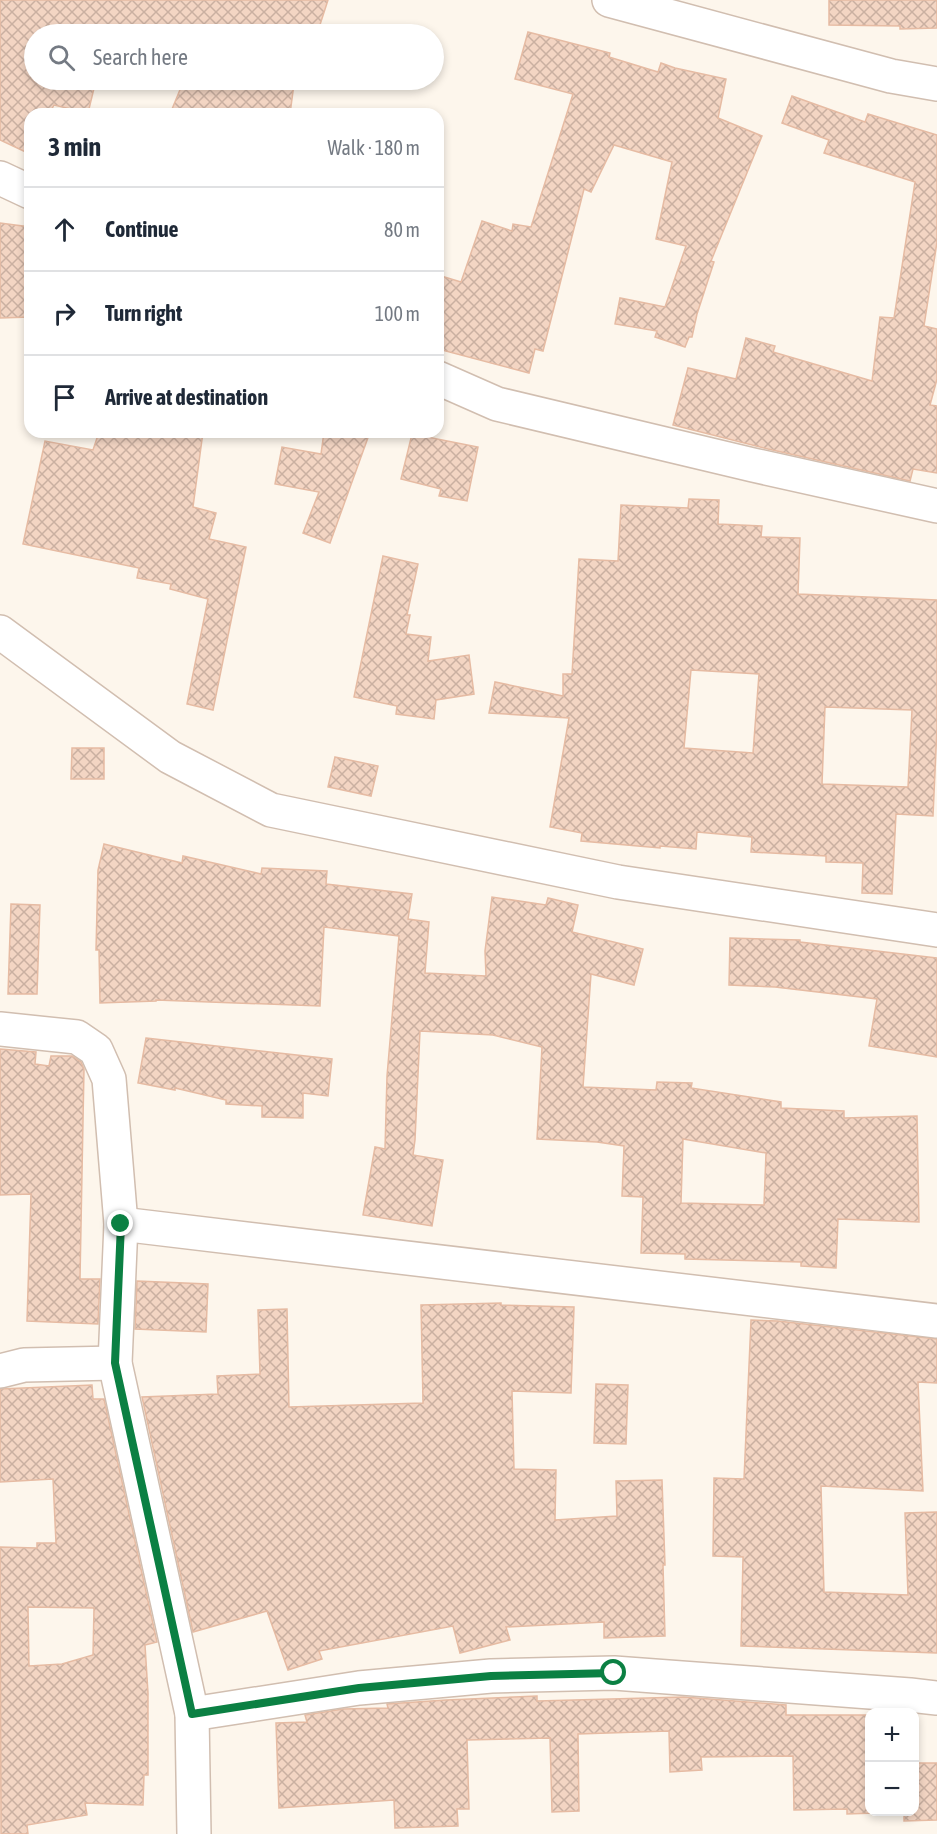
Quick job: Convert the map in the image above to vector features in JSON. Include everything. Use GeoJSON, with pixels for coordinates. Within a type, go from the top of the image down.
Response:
{"type":"FeatureCollection","features":[{"type":"Feature","properties":{"kind":"street"},"geometry":{"type":"LineString","coordinates":[[609,0],[891,76],[937,84]]}},
{"type":"Feature","properties":{"kind":"street"},"geometry":{"type":"LineString","coordinates":[[0,178],[24,189]]}},
{"type":"Feature","properties":{"kind":"street"},"geometry":{"type":"LineString","coordinates":[[444,381],[497,404],[937,506]]}},
{"type":"Feature","properties":{"kind":"street"},"geometry":{"type":"LineString","coordinates":[[0,632],[170,757],[271,810],[618,882],[937,930]]}},
{"type":"Feature","properties":{"kind":"street"},"geometry":{"type":"LineString","coordinates":[[0,1029],[77,1037],[96,1050],[110,1079],[121,1224],[115,1363],[192,1714],[194,1834]]}},
{"type":"Feature","properties":{"kind":"street"},"geometry":{"type":"LineString","coordinates":[[121,1224],[937,1321]]}},
{"type":"Feature","properties":{"kind":"street"},"geometry":{"type":"LineString","coordinates":[[0,1371],[24,1365],[115,1363]]}},
{"type":"Feature","properties":{"kind":"street"},"geometry":{"type":"LineString","coordinates":[[192,1714],[359,1688],[491,1676],[614,1673],[937,1698]]}},
{"type":"Feature","properties":{"kind":"building"},"geometry":{"type":"Polygon","coordinates":[[[0,0],[328,0],[320,24],[24,24],[24,90],[94,90],[89,108],[67,108],[54,105],[52,108],[24,108],[24,151],[0,140],[0,0]]]}},
{"type":"Feature","properties":{"kind":"building"},"geometry":{"type":"Polygon","coordinates":[[[829,0],[937,0],[937,28],[900,29],[900,26],[829,25],[829,0]]]}},
{"type":"Feature","properties":{"kind":"building"},"geometry":{"type":"Polygon","coordinates":[[[528,32],[610,53],[609,57],[658,72],[661,63],[726,79],[718,118],[762,136],[711,261],[714,262],[692,337],[689,337],[685,347],[655,337],[657,331],[615,324],[620,298],[665,307],[686,246],[656,239],[672,162],[614,145],[591,192],[584,189],[543,351],[535,349],[529,373],[444,351],[444,277],[461,282],[482,221],[512,231],[513,224],[531,227],[573,94],[515,79],[528,32]]]}},
{"type":"Feature","properties":{"kind":"building"},"geometry":{"type":"Polygon","coordinates":[[[180,90],[293,90],[291,108],[172,108],[180,90]]]}},
{"type":"Feature","properties":{"kind":"building"},"geometry":{"type":"Polygon","coordinates":[[[792,96],[865,122],[868,114],[937,135],[937,242],[924,326],[937,329],[937,379],[930,405],[937,406],[937,473],[913,469],[910,481],[673,425],[688,368],[736,379],[746,338],[775,346],[773,352],[872,381],[880,317],[894,318],[915,182],[824,153],[829,140],[782,123],[792,96]]]}},
{"type":"Feature","properties":{"kind":"building"},"geometry":{"type":"Polygon","coordinates":[[[0,223],[24,226],[24,317],[0,318],[0,223]]]}},
{"type":"Feature","properties":{"kind":"building"},"geometry":{"type":"Polygon","coordinates":[[[97,438],[202,438],[193,507],[216,513],[209,539],[246,547],[213,710],[187,704],[208,599],[170,589],[171,584],[137,578],[139,568],[23,544],[45,441],[93,450],[97,438]]]}},
{"type":"Feature","properties":{"kind":"building"},"geometry":{"type":"Polygon","coordinates":[[[323,438],[368,438],[330,543],[303,533],[319,492],[275,484],[282,447],[321,454],[323,438]]]}},
{"type":"Feature","properties":{"kind":"building"},"geometry":{"type":"Polygon","coordinates":[[[411,438],[432,438],[478,447],[467,501],[439,496],[441,489],[401,479],[411,438]]]}},
{"type":"Feature","properties":{"kind":"building"},"geometry":{"type":"Polygon","coordinates":[[[689,499],[719,500],[718,524],[762,526],[761,537],[800,538],[798,594],[937,600],[937,728],[933,816],[896,814],[892,894],[862,893],[863,863],[826,862],[826,856],[751,852],[752,837],[697,832],[696,849],[581,841],[582,833],[550,827],[569,718],[489,713],[495,682],[563,696],[563,674],[572,674],[579,559],[618,561],[621,505],[688,508],[689,499]],[[691,670],[684,748],[753,753],[759,674],[691,670]],[[825,707],[822,784],[908,787],[912,710],[825,707]]]}},
{"type":"Feature","properties":{"kind":"building"},"geometry":{"type":"Polygon","coordinates":[[[383,556],[418,564],[407,615],[410,615],[406,634],[431,637],[428,661],[469,655],[474,694],[436,700],[434,719],[396,714],[397,706],[354,697],[383,556]]]}},
{"type":"Feature","properties":{"kind":"building"},"geometry":{"type":"Polygon","coordinates":[[[72,748],[104,748],[104,779],[71,779],[72,748]]]}},
{"type":"Feature","properties":{"kind":"building"},"geometry":{"type":"Polygon","coordinates":[[[335,757],[378,766],[371,796],[328,787],[335,757]]]}},
{"type":"Feature","properties":{"kind":"building"},"geometry":{"type":"Polygon","coordinates":[[[104,844],[182,863],[183,856],[261,874],[262,868],[327,871],[326,884],[412,894],[408,919],[429,922],[425,973],[486,976],[485,951],[492,897],[546,905],[548,898],[578,905],[572,932],[643,949],[634,985],[591,974],[583,1087],[656,1090],[657,1082],[692,1083],[691,1088],[781,1102],[781,1108],[844,1111],[844,1118],[917,1116],[919,1222],[838,1219],[836,1268],[801,1266],[801,1262],[685,1259],[685,1254],[641,1253],[643,1197],[622,1196],[624,1146],[597,1142],[537,1139],[542,1047],[493,1035],[420,1031],[413,1155],[443,1160],[432,1226],[363,1215],[375,1147],[385,1149],[387,1076],[399,936],[324,927],[320,1006],[156,1000],[100,1003],[99,950],[96,950],[98,870],[104,844]],[[683,1139],[681,1203],[764,1205],[766,1153],[683,1139]]]}},
{"type":"Feature","properties":{"kind":"building"},"geometry":{"type":"Polygon","coordinates":[[[11,904],[40,905],[37,994],[8,994],[11,904]]]}},
{"type":"Feature","properties":{"kind":"building"},"geometry":{"type":"Polygon","coordinates":[[[730,938],[800,940],[800,942],[937,958],[937,1057],[869,1046],[877,999],[775,987],[729,985],[730,938]]]}},
{"type":"Feature","properties":{"kind":"building"},"geometry":{"type":"Polygon","coordinates":[[[146,1038],[332,1059],[328,1096],[303,1093],[303,1118],[262,1117],[262,1106],[226,1104],[226,1100],[175,1088],[175,1090],[138,1083],[146,1038]]]}},
{"type":"Feature","properties":{"kind":"building"},"geometry":{"type":"Polygon","coordinates":[[[0,1049],[36,1052],[35,1064],[49,1066],[51,1056],[72,1056],[81,1062],[84,1069],[80,1279],[100,1279],[98,1324],[27,1321],[31,1194],[0,1195],[0,1049]]]}},
{"type":"Feature","properties":{"kind":"building"},"geometry":{"type":"Polygon","coordinates":[[[137,1281],[208,1284],[206,1332],[135,1329],[137,1281]]]}},
{"type":"Feature","properties":{"kind":"building"},"geometry":{"type":"Polygon","coordinates":[[[501,1303],[501,1305],[574,1307],[571,1393],[512,1391],[514,1469],[556,1470],[555,1520],[617,1516],[616,1481],[662,1480],[665,1636],[604,1638],[604,1622],[506,1627],[510,1640],[460,1653],[453,1626],[319,1651],[322,1659],[288,1670],[267,1611],[193,1632],[142,1397],[218,1394],[217,1376],[260,1374],[258,1310],[287,1309],[289,1407],[423,1403],[421,1305],[501,1303]]]}},
{"type":"Feature","properties":{"kind":"building"},"geometry":{"type":"Polygon","coordinates":[[[751,1320],[937,1339],[937,1383],[918,1382],[923,1491],[821,1486],[824,1592],[908,1595],[905,1513],[937,1512],[937,1653],[741,1646],[743,1557],[713,1556],[714,1478],[744,1479],[751,1320]]]}},
{"type":"Feature","properties":{"kind":"building"},"geometry":{"type":"Polygon","coordinates":[[[596,1384],[628,1385],[626,1444],[594,1443],[596,1384]]]}},
{"type":"Feature","properties":{"kind":"building"},"geometry":{"type":"Polygon","coordinates":[[[92,1385],[93,1399],[104,1399],[157,1642],[145,1645],[148,1693],[148,1775],[144,1775],[143,1805],[85,1803],[87,1815],[27,1825],[28,1834],[1,1834],[0,1547],[37,1548],[37,1543],[56,1543],[53,1479],[0,1482],[0,1389],[92,1385]],[[28,1607],[29,1666],[62,1664],[93,1655],[94,1608],[28,1607]]]}},
{"type":"Feature","properties":{"kind":"building"},"geometry":{"type":"Polygon","coordinates":[[[537,1696],[537,1701],[684,1697],[786,1705],[786,1715],[865,1715],[865,1813],[847,1814],[847,1809],[794,1810],[793,1756],[701,1757],[702,1770],[670,1772],[669,1731],[578,1734],[579,1811],[552,1812],[550,1738],[467,1740],[469,1809],[457,1809],[458,1826],[395,1828],[394,1800],[279,1808],[276,1723],[307,1722],[305,1715],[343,1709],[388,1708],[387,1704],[537,1696]]]}},
{"type":"Feature","properties":{"kind":"building"},"geometry":{"type":"Polygon","coordinates":[[[919,1763],[937,1763],[937,1820],[904,1821],[904,1816],[919,1816],[919,1763]]]}},
{"type":"Feature","properties":{"kind":"route"},"geometry":{"type":"LineString","coordinates":[[121,1224],[115,1363],[192,1714],[359,1688],[491,1676],[614,1673]]}}]}
